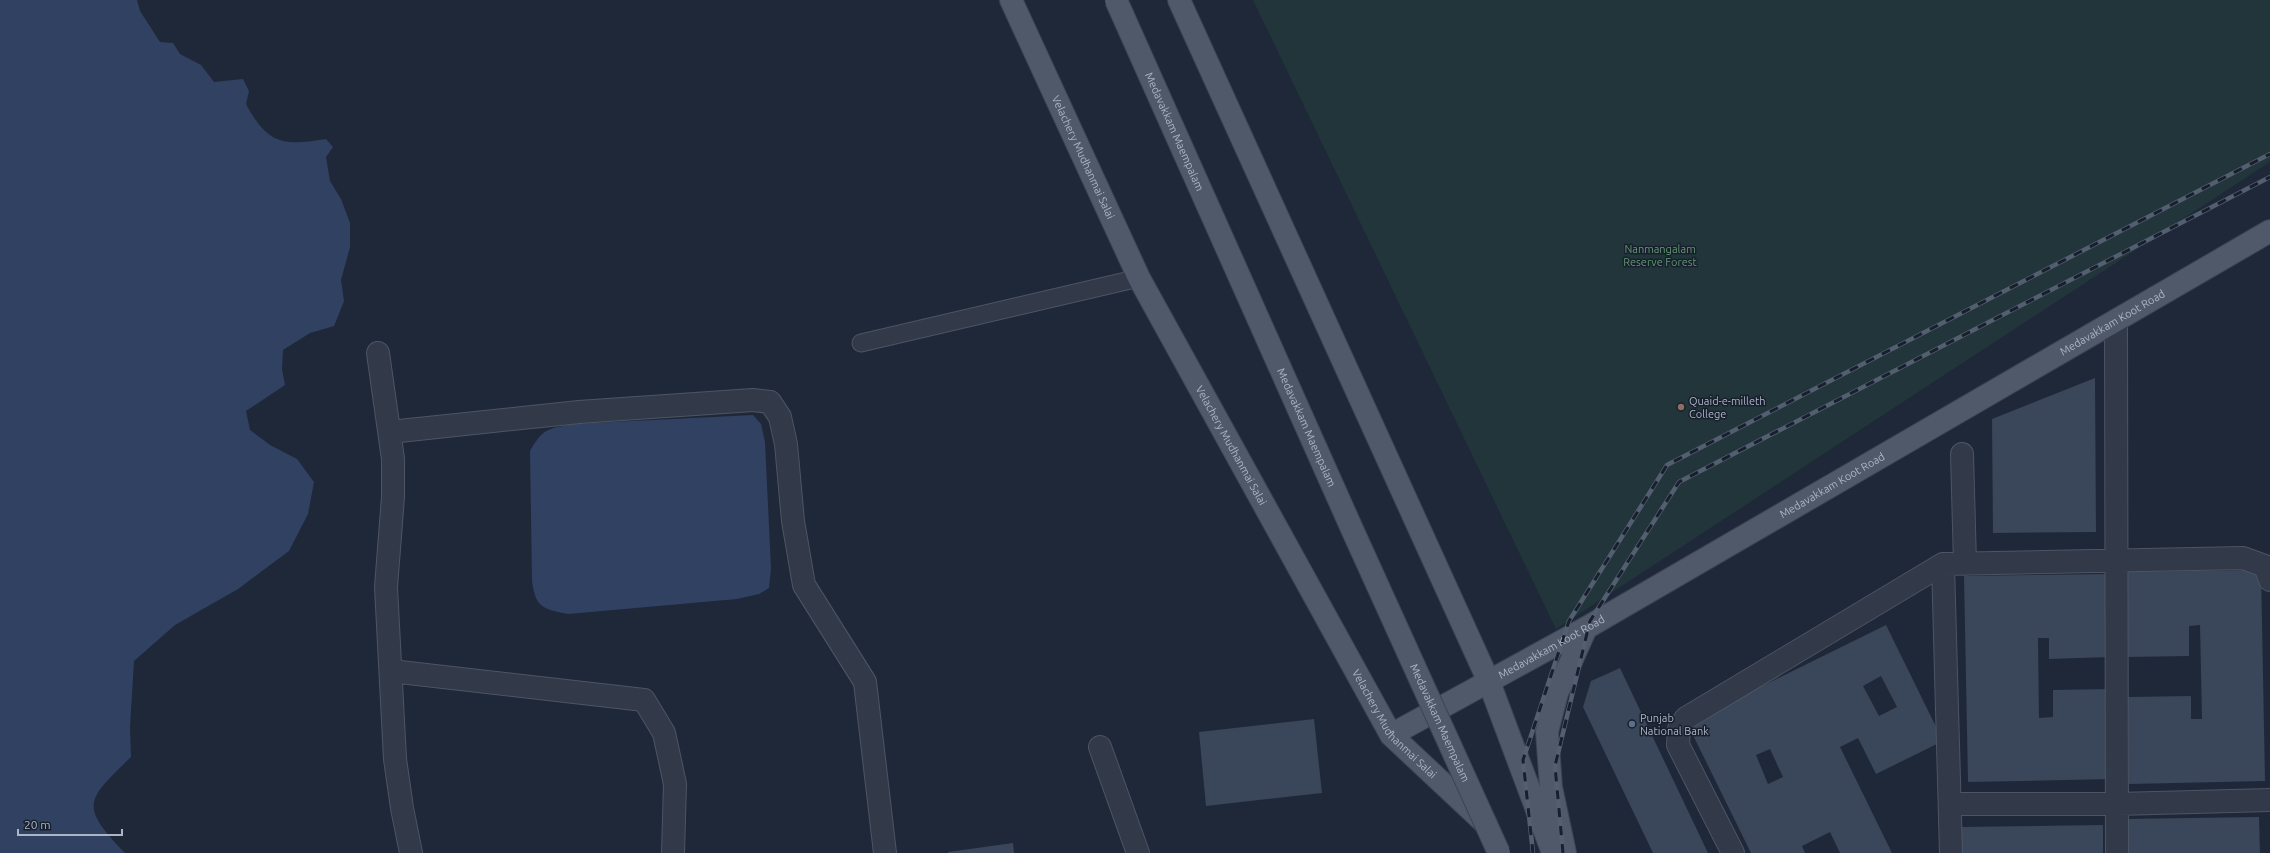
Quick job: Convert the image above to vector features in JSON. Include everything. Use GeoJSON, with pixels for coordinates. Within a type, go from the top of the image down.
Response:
{"type":"FeatureCollection","features":[{"type":"Feature","properties":{"kind":"main road","name":"Velachery Mudhanmai Salai"},"geometry":{"type":"LineString","coordinates":[[1011,0],[1139,278],[1391,735],[1499,836],[1507,853]]}},
{"type":"Feature","properties":{"kind":"main road","name":"Medavakkam Maempalam"},"geometry":{"type":"LineString","coordinates":[[1116,0],[1352,529],[1499,853]]}},
{"type":"Feature","properties":{"kind":"main road"},"geometry":{"type":"LineString","coordinates":[[1179,0],[1489,682],[1553,853]]}},
{"type":"Feature","properties":{"kind":"main road","name":"Medavakkam Koot Road"},"geometry":{"type":"LineString","coordinates":[[1391,735],[1586,628],[2116,322],[2270,231]]}},
{"type":"Feature","properties":{"kind":"main road"},"geometry":{"type":"LineString","coordinates":[[1565,853],[1551,787],[1547,732],[1558,693],[1586,628]]}},
{"type":"Feature","properties":{"kind":"street"},"geometry":{"type":"LineString","coordinates":[[2116,322],[2117,853]]}},
{"type":"Feature","properties":{"kind":"street"},"geometry":{"type":"LineString","coordinates":[[378,353],[390,432],[393,497],[386,587],[392,672],[395,759],[402,808],[411,853]]}},
{"type":"Feature","properties":{"kind":"street"},"geometry":{"type":"LineString","coordinates":[[390,432],[579,412],[753,400],[770,402],[780,417],[786,444],[793,521],[804,585],[865,682],[884,853]]}},
{"type":"Feature","properties":{"kind":"street"},"geometry":{"type":"LineString","coordinates":[[1962,454],[1965,564]]}},
{"type":"Feature","properties":{"kind":"street"},"geometry":{"type":"LineString","coordinates":[[1733,853],[1678,744],[1679,729],[1686,718],[1943,564],[2243,558],[2265,566],[2270,580]]}},
{"type":"Feature","properties":{"kind":"street"},"geometry":{"type":"LineString","coordinates":[[1943,564],[1951,853]]}},
{"type":"Feature","properties":{"kind":"street"},"geometry":{"type":"LineString","coordinates":[[392,672],[644,700],[664,733],[674,784],[673,853]]}},
{"type":"Feature","properties":{"kind":"street"},"geometry":{"type":"LineString","coordinates":[[1100,747],[1138,853]]}},
{"type":"Feature","properties":{"kind":"street"},"geometry":{"type":"LineString","coordinates":[[1950,804],[2117,804],[2270,800]]}},
{"type":"Feature","properties":{"kind":"lane"},"geometry":{"type":"LineString","coordinates":[[861,343],[1139,278]]}},
{"type":"Feature","properties":{"kind":"green space","name":"Nanmangalam Reserve Forest"},"geometry":{"type":"Polygon","coordinates":[[[1253,0],[2270,0],[2270,162],[1556,629],[1253,0]]]}},
{"type":"Feature","properties":{"kind":"water"},"geometry":{"type":"Polygon","coordinates":[[[0,0],[137,0],[140,11],[160,42],[173,43],[180,54],[201,65],[214,82],[243,79],[249,91],[246,104],[254,118],[270,135],[278,140],[288,142],[326,139],[333,147],[326,157],[330,181],[341,199],[350,223],[350,247],[341,280],[344,301],[334,326],[310,333],[283,350],[282,369],[285,385],[246,411],[250,430],[270,445],[297,459],[314,482],[308,514],[289,551],[238,589],[175,625],[134,661],[130,727],[131,757],[97,794],[94,804],[95,813],[100,824],[125,853],[0,853],[0,0]]]}},
{"type":"Feature","properties":{"kind":"water"},"geometry":{"type":"Polygon","coordinates":[[[753,415],[761,424],[765,442],[771,568],[769,588],[759,594],[737,599],[568,614],[546,608],[541,605],[535,596],[532,580],[530,451],[543,434],[558,427],[573,424],[753,415]]]}},
{"type":"Feature","properties":{"kind":"building"},"geometry":{"type":"Polygon","coordinates":[[[2095,378],[2096,532],[1993,533],[1992,419],[2095,378]]]}},
{"type":"Feature","properties":{"kind":"building"},"geometry":{"type":"Polygon","coordinates":[[[2261,570],[2265,781],[2129,784],[2128,697],[2191,696],[2191,719],[2202,719],[2200,625],[2189,626],[2189,656],[2127,657],[2125,572],[2261,570]]]}},
{"type":"Feature","properties":{"kind":"building"},"geometry":{"type":"Polygon","coordinates":[[[2108,574],[2110,657],[2049,659],[2049,638],[2038,638],[2039,718],[2053,717],[2053,690],[2110,689],[2112,779],[1968,782],[1964,576],[2108,574]]]}},
{"type":"Feature","properties":{"kind":"building"},"geometry":{"type":"Polygon","coordinates":[[[1886,625],[1943,741],[1876,774],[1858,738],[1840,747],[1892,853],[1840,853],[1830,832],[1802,846],[1805,853],[1751,853],[1687,723],[1886,625]],[[1881,676],[1863,686],[1879,716],[1897,707],[1881,676]],[[1770,749],[1756,755],[1768,784],[1783,777],[1770,749]]]}},
{"type":"Feature","properties":{"kind":"building"},"geometry":{"type":"Polygon","coordinates":[[[1620,668],[1708,853],[1653,853],[1583,707],[1591,681],[1620,668]]]}},
{"type":"Feature","properties":{"kind":"building"},"geometry":{"type":"Polygon","coordinates":[[[1314,719],[1322,793],[1206,806],[1199,732],[1314,719]]]}},
{"type":"Feature","properties":{"kind":"building"},"geometry":{"type":"Polygon","coordinates":[[[2259,817],[2260,853],[2124,853],[2124,819],[2259,817]]]}},
{"type":"Feature","properties":{"kind":"building"},"geometry":{"type":"Polygon","coordinates":[[[2103,825],[2103,853],[1962,853],[1961,827],[2103,825]]]}},
{"type":"Feature","properties":{"kind":"building"},"geometry":{"type":"Polygon","coordinates":[[[1013,843],[1014,853],[948,853],[948,852],[1013,843]]]}},
{"type":"Feature","properties":{"kind":"railway"},"geometry":{"type":"LineString","coordinates":[[1533,853],[1523,760],[1569,621],[1667,465],[2270,154]]}},
{"type":"Feature","properties":{"kind":"railway"},"geometry":{"type":"LineString","coordinates":[[1563,853],[1555,766],[1590,621],[1679,482],[2270,177]]}},
{"type":"Feature","properties":{"kind":"place","name":"Quaid-e-milleth College"},"geometry":{"type":"Point","coordinates":[1681,407]}},
{"type":"Feature","properties":{"kind":"place","name":"Punjab National Bank"},"geometry":{"type":"Point","coordinates":[1632,724]}}]}
